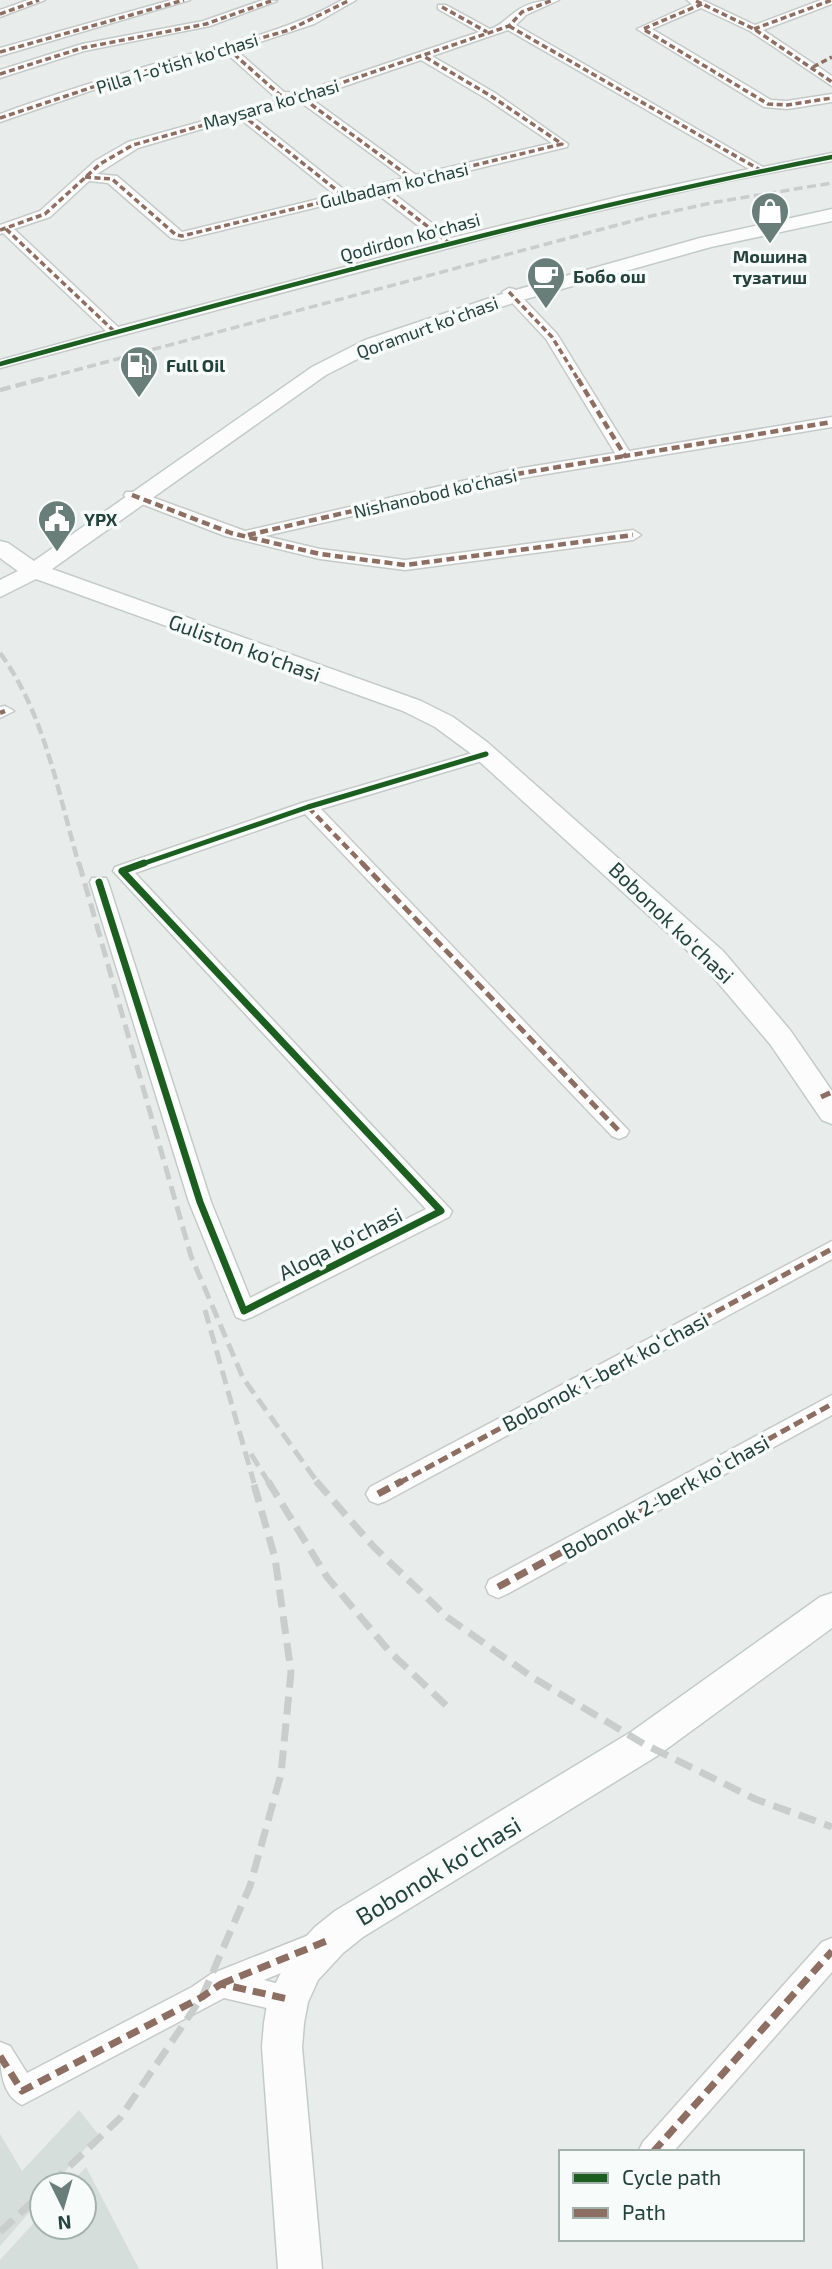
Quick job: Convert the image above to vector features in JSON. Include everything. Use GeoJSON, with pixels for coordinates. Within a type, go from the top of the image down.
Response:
{"type":"FeatureCollection","features":[{"type":"Feature","properties":{"kind":"main road","name":"Qoramurt koʻchasi"},"geometry":{"type":"LineString","coordinates":[[0,590],[337,361],[404,332],[511,294],[707,242],[832,213]]}},
{"type":"Feature","properties":{"kind":"main road","name":"Guliston ko'chasi"},"geometry":{"type":"LineString","coordinates":[[0,548],[30,569],[412,706],[444,722],[486,754]]}},
{"type":"Feature","properties":{"kind":"main road","name":"Qoramurt koʻchasi"},"geometry":{"type":"LineString","coordinates":[[0,581],[30,569]]}},
{"type":"Feature","properties":{"kind":"main road","name":"Bobonok ko'chasi"},"geometry":{"type":"LineString","coordinates":[[486,754],[713,958],[772,1027],[828,1100]]}},
{"type":"Feature","properties":{"kind":"main road","name":"Bobonok ko'chasi"},"geometry":{"type":"LineString","coordinates":[[300,2269],[282,2047],[288,1999],[304,1967],[329,1940],[431,1873],[644,1744],[832,1608]]}},
{"type":"Feature","properties":{"kind":"street"},"geometry":{"type":"LineString","coordinates":[[0,14],[39,0]]}},
{"type":"Feature","properties":{"kind":"street"},"geometry":{"type":"LineString","coordinates":[[0,52],[184,0]]}},
{"type":"Feature","properties":{"kind":"street","name":"Pilla 1-o'tish ko'chasi"},"geometry":{"type":"LineString","coordinates":[[0,118],[327,15],[350,0]]}},
{"type":"Feature","properties":{"kind":"street","name":"Maysara ko'chasi"},"geometry":{"type":"LineString","coordinates":[[3,229],[46,214],[100,164],[133,145],[301,97],[399,62],[425,57],[509,26],[511,19],[553,0]]}},
{"type":"Feature","properties":{"kind":"street"},"geometry":{"type":"LineString","coordinates":[[754,29],[832,0]]}},
{"type":"Feature","properties":{"kind":"street"},"geometry":{"type":"LineString","coordinates":[[0,74],[82,48],[206,24],[271,1]]}},
{"type":"Feature","properties":{"kind":"street"},"geometry":{"type":"LineString","coordinates":[[832,82],[754,29],[697,2],[643,29],[768,104],[787,105],[832,98]]}},
{"type":"Feature","properties":{"kind":"street"},"geometry":{"type":"LineString","coordinates":[[442,7],[487,32]]}},
{"type":"Feature","properties":{"kind":"street"},"geometry":{"type":"LineString","coordinates":[[509,26],[760,170]]}},
{"type":"Feature","properties":{"kind":"street"},"geometry":{"type":"LineString","coordinates":[[227,48],[280,95],[301,97],[414,180]]}},
{"type":"Feature","properties":{"kind":"street","name":"Gulbadam ko'chasi"},"geometry":{"type":"LineString","coordinates":[[85,177],[112,179],[178,236],[562,144],[491,96],[425,57]]}},
{"type":"Feature","properties":{"kind":"street"},"geometry":{"type":"LineString","coordinates":[[813,67],[832,57]]}},
{"type":"Feature","properties":{"kind":"street"},"geometry":{"type":"LineString","coordinates":[[241,114],[344,196]]}},
{"type":"Feature","properties":{"kind":"street","name":"Qodirdon ko'chasi"},"geometry":{"type":"LineString","coordinates":[[0,364],[449,243],[760,170],[832,157]]}},
{"type":"Feature","properties":{"kind":"street"},"geometry":{"type":"LineString","coordinates":[[378,188],[449,243]]}},
{"type":"Feature","properties":{"kind":"street"},"geometry":{"type":"LineString","coordinates":[[3,229],[116,333]]}},
{"type":"Feature","properties":{"kind":"street"},"geometry":{"type":"LineString","coordinates":[[511,294],[552,337],[625,456]]}},
{"type":"Feature","properties":{"kind":"street","name":"Nishanobod ko'chasi"},"geometry":{"type":"LineString","coordinates":[[246,536],[510,475],[832,422]]}},
{"type":"Feature","properties":{"kind":"street"},"geometry":{"type":"LineString","coordinates":[[136,497],[172,513],[246,536],[320,554],[405,565],[633,535]]}},
{"type":"Feature","properties":{"kind":"street"},"geometry":{"type":"LineString","coordinates":[[486,754],[309,807],[619,1131]]}},
{"type":"Feature","properties":{"kind":"street","name":"Aloqa ko'chasi"},"geometry":{"type":"LineString","coordinates":[[99,882],[200,1202],[244,1311],[441,1211],[122,871],[309,807]]}},
{"type":"Feature","properties":{"kind":"street","name":"Bobonok 1-berk koʻchasi"},"geometry":{"type":"LineString","coordinates":[[378,1494],[832,1249]]}},
{"type":"Feature","properties":{"kind":"street","name":"Bobonok 2-berk koʻchasi"},"geometry":{"type":"LineString","coordinates":[[498,1587],[832,1404]]}},
{"type":"Feature","properties":{"kind":"street"},"geometry":{"type":"LineString","coordinates":[[0,2056],[22,2091],[202,1997],[221,1984],[329,1940]]}},
{"type":"Feature","properties":{"kind":"street"},"geometry":{"type":"LineString","coordinates":[[655,2150],[832,1951]]}},
{"type":"Feature","properties":{"kind":"street"},"geometry":{"type":"LineString","coordinates":[[221,1984],[288,1999]]}},
{"type":"Feature","properties":{"kind":"shaded area"},"geometry":{"type":"Polygon","coordinates":[[[79,2110],[98,2134],[65,2171],[28,2171],[28,2214],[0,2246],[0,2134],[22,2171],[79,2110]]]}},
{"type":"Feature","properties":{"kind":"shaded area"},"geometry":{"type":"Polygon","coordinates":[[[98,2190],[139,2269],[0,2269],[0,2260],[28,2229],[28,2241],[98,2241],[98,2190]]]}},
{"type":"Feature","properties":{"kind":"railway"},"geometry":{"type":"LineString","coordinates":[[35,381],[651,216],[716,202],[832,183]]}},
{"type":"Feature","properties":{"kind":"railway"},"geometry":{"type":"LineString","coordinates":[[0,390],[41,379]]}},
{"type":"Feature","properties":{"kind":"railway"},"geometry":{"type":"LineString","coordinates":[[0,653],[15,677],[39,728],[57,782],[79,865]]}},
{"type":"Feature","properties":{"kind":"railway"},"geometry":{"type":"LineString","coordinates":[[79,863],[191,1256],[243,1378],[318,1483]]}},
{"type":"Feature","properties":{"kind":"railway"},"geometry":{"type":"LineString","coordinates":[[205,1310],[254,1483]]}},
{"type":"Feature","properties":{"kind":"railway"},"geometry":{"type":"LineString","coordinates":[[251,1454],[269,1483]]}},
{"type":"Feature","properties":{"kind":"railway"},"geometry":{"type":"LineString","coordinates":[[65,2171],[120,2118],[202,1997],[250,1886],[281,1774],[291,1672],[275,1558],[253,1481]]}},
{"type":"Feature","properties":{"kind":"railway"},"geometry":{"type":"LineString","coordinates":[[268,1481],[327,1577],[389,1651],[452,1711]]}},
{"type":"Feature","properties":{"kind":"railway"},"geometry":{"type":"LineString","coordinates":[[316,1481],[373,1546],[447,1617],[532,1677],[644,1744],[755,1799],[832,1827]]}},
{"type":"Feature","properties":{"kind":"railway"},"geometry":{"type":"LineString","coordinates":[[0,2232],[28,2206]]}},
{"type":"Feature","properties":{"kind":"marked path"},"geometry":{"type":"LineString","coordinates":[[0,14],[39,0]]}},
{"type":"Feature","properties":{"kind":"marked path"},"geometry":{"type":"LineString","coordinates":[[0,52],[184,0]]}},
{"type":"Feature","properties":{"kind":"marked path"},"geometry":{"type":"LineString","coordinates":[[0,118],[111,81],[289,30],[350,0]]}},
{"type":"Feature","properties":{"kind":"marked path"},"geometry":{"type":"LineString","coordinates":[[0,230],[45,214],[100,164],[133,145],[282,103],[509,26],[522,12],[553,0]]}},
{"type":"Feature","properties":{"kind":"marked path"},"geometry":{"type":"LineString","coordinates":[[754,29],[832,0]]}},
{"type":"Feature","properties":{"kind":"marked path"},"geometry":{"type":"LineString","coordinates":[[0,74],[82,48],[206,24],[271,1]]}},
{"type":"Feature","properties":{"kind":"marked path"},"geometry":{"type":"LineString","coordinates":[[696,1],[754,29],[832,82]]}},
{"type":"Feature","properties":{"kind":"marked path"},"geometry":{"type":"LineString","coordinates":[[702,4],[643,29],[768,104],[787,105],[832,98]]}},
{"type":"Feature","properties":{"kind":"marked path"},"geometry":{"type":"LineString","coordinates":[[442,7],[487,32]]}},
{"type":"Feature","properties":{"kind":"marked path"},"geometry":{"type":"LineString","coordinates":[[509,26],[760,170]]}},
{"type":"Feature","properties":{"kind":"marked path"},"geometry":{"type":"LineString","coordinates":[[227,48],[280,95],[301,97],[414,180]]}},
{"type":"Feature","properties":{"kind":"marked path"},"geometry":{"type":"LineString","coordinates":[[85,177],[112,179],[176,235],[182,236],[562,144],[491,96],[425,57]]}},
{"type":"Feature","properties":{"kind":"marked path"},"geometry":{"type":"LineString","coordinates":[[813,67],[832,57]]}},
{"type":"Feature","properties":{"kind":"marked path"},"geometry":{"type":"LineString","coordinates":[[241,114],[344,196]]}},
{"type":"Feature","properties":{"kind":"marked path"},"geometry":{"type":"LineString","coordinates":[[378,188],[449,243]]}},
{"type":"Feature","properties":{"kind":"marked path"},"geometry":{"type":"LineString","coordinates":[[6,229],[116,333]]}},
{"type":"Feature","properties":{"kind":"marked path"},"geometry":{"type":"LineString","coordinates":[[509,292],[552,337],[625,456],[832,422]]}},
{"type":"Feature","properties":{"kind":"marked path"},"geometry":{"type":"LineString","coordinates":[[248,535],[510,475],[625,456]]}},
{"type":"Feature","properties":{"kind":"marked path"},"geometry":{"type":"LineString","coordinates":[[132,495],[231,533],[320,554],[405,565],[633,535]]}},
{"type":"Feature","properties":{"kind":"marked path"},"geometry":{"type":"LineString","coordinates":[[0,713],[5,711]]}},
{"type":"Feature","properties":{"kind":"marked path"},"geometry":{"type":"LineString","coordinates":[[308,807],[619,1131]]}},
{"type":"Feature","properties":{"kind":"marked path"},"geometry":{"type":"LineString","coordinates":[[821,1097],[832,1092]]}},
{"type":"Feature","properties":{"kind":"marked path"},"geometry":{"type":"LineString","coordinates":[[378,1494],[832,1249]]}},
{"type":"Feature","properties":{"kind":"marked path"},"geometry":{"type":"LineString","coordinates":[[498,1587],[832,1404]]}},
{"type":"Feature","properties":{"kind":"marked path"},"geometry":{"type":"LineString","coordinates":[[221,1984],[329,1940]]}},
{"type":"Feature","properties":{"kind":"marked path"},"geometry":{"type":"LineString","coordinates":[[655,2150],[832,1951]]}},
{"type":"Feature","properties":{"kind":"marked path"},"geometry":{"type":"LineString","coordinates":[[0,2056],[22,2091],[202,1997],[221,1984],[288,1999]]}},
{"type":"Feature","properties":{"kind":"cycle path"},"geometry":{"type":"LineString","coordinates":[[0,364],[518,225],[622,200],[832,157]]}},
{"type":"Feature","properties":{"kind":"cycle path"},"geometry":{"type":"LineString","coordinates":[[99,882],[200,1202],[244,1311],[441,1211],[122,871],[308,807],[486,754]]}},
{"type":"Feature","properties":{"kind":"place","name":"Мошина тузатиш"},"geometry":{"type":"Point","coordinates":[770,245]}},
{"type":"Feature","properties":{"kind":"place","name":"Бобо ош"},"geometry":{"type":"Point","coordinates":[546,310]}},
{"type":"Feature","properties":{"kind":"place","name":"Full Oil"},"geometry":{"type":"Point","coordinates":[139,399]}},
{"type":"Feature","properties":{"kind":"place","name":"YPX"},"geometry":{"type":"Point","coordinates":[57,553]}}]}
